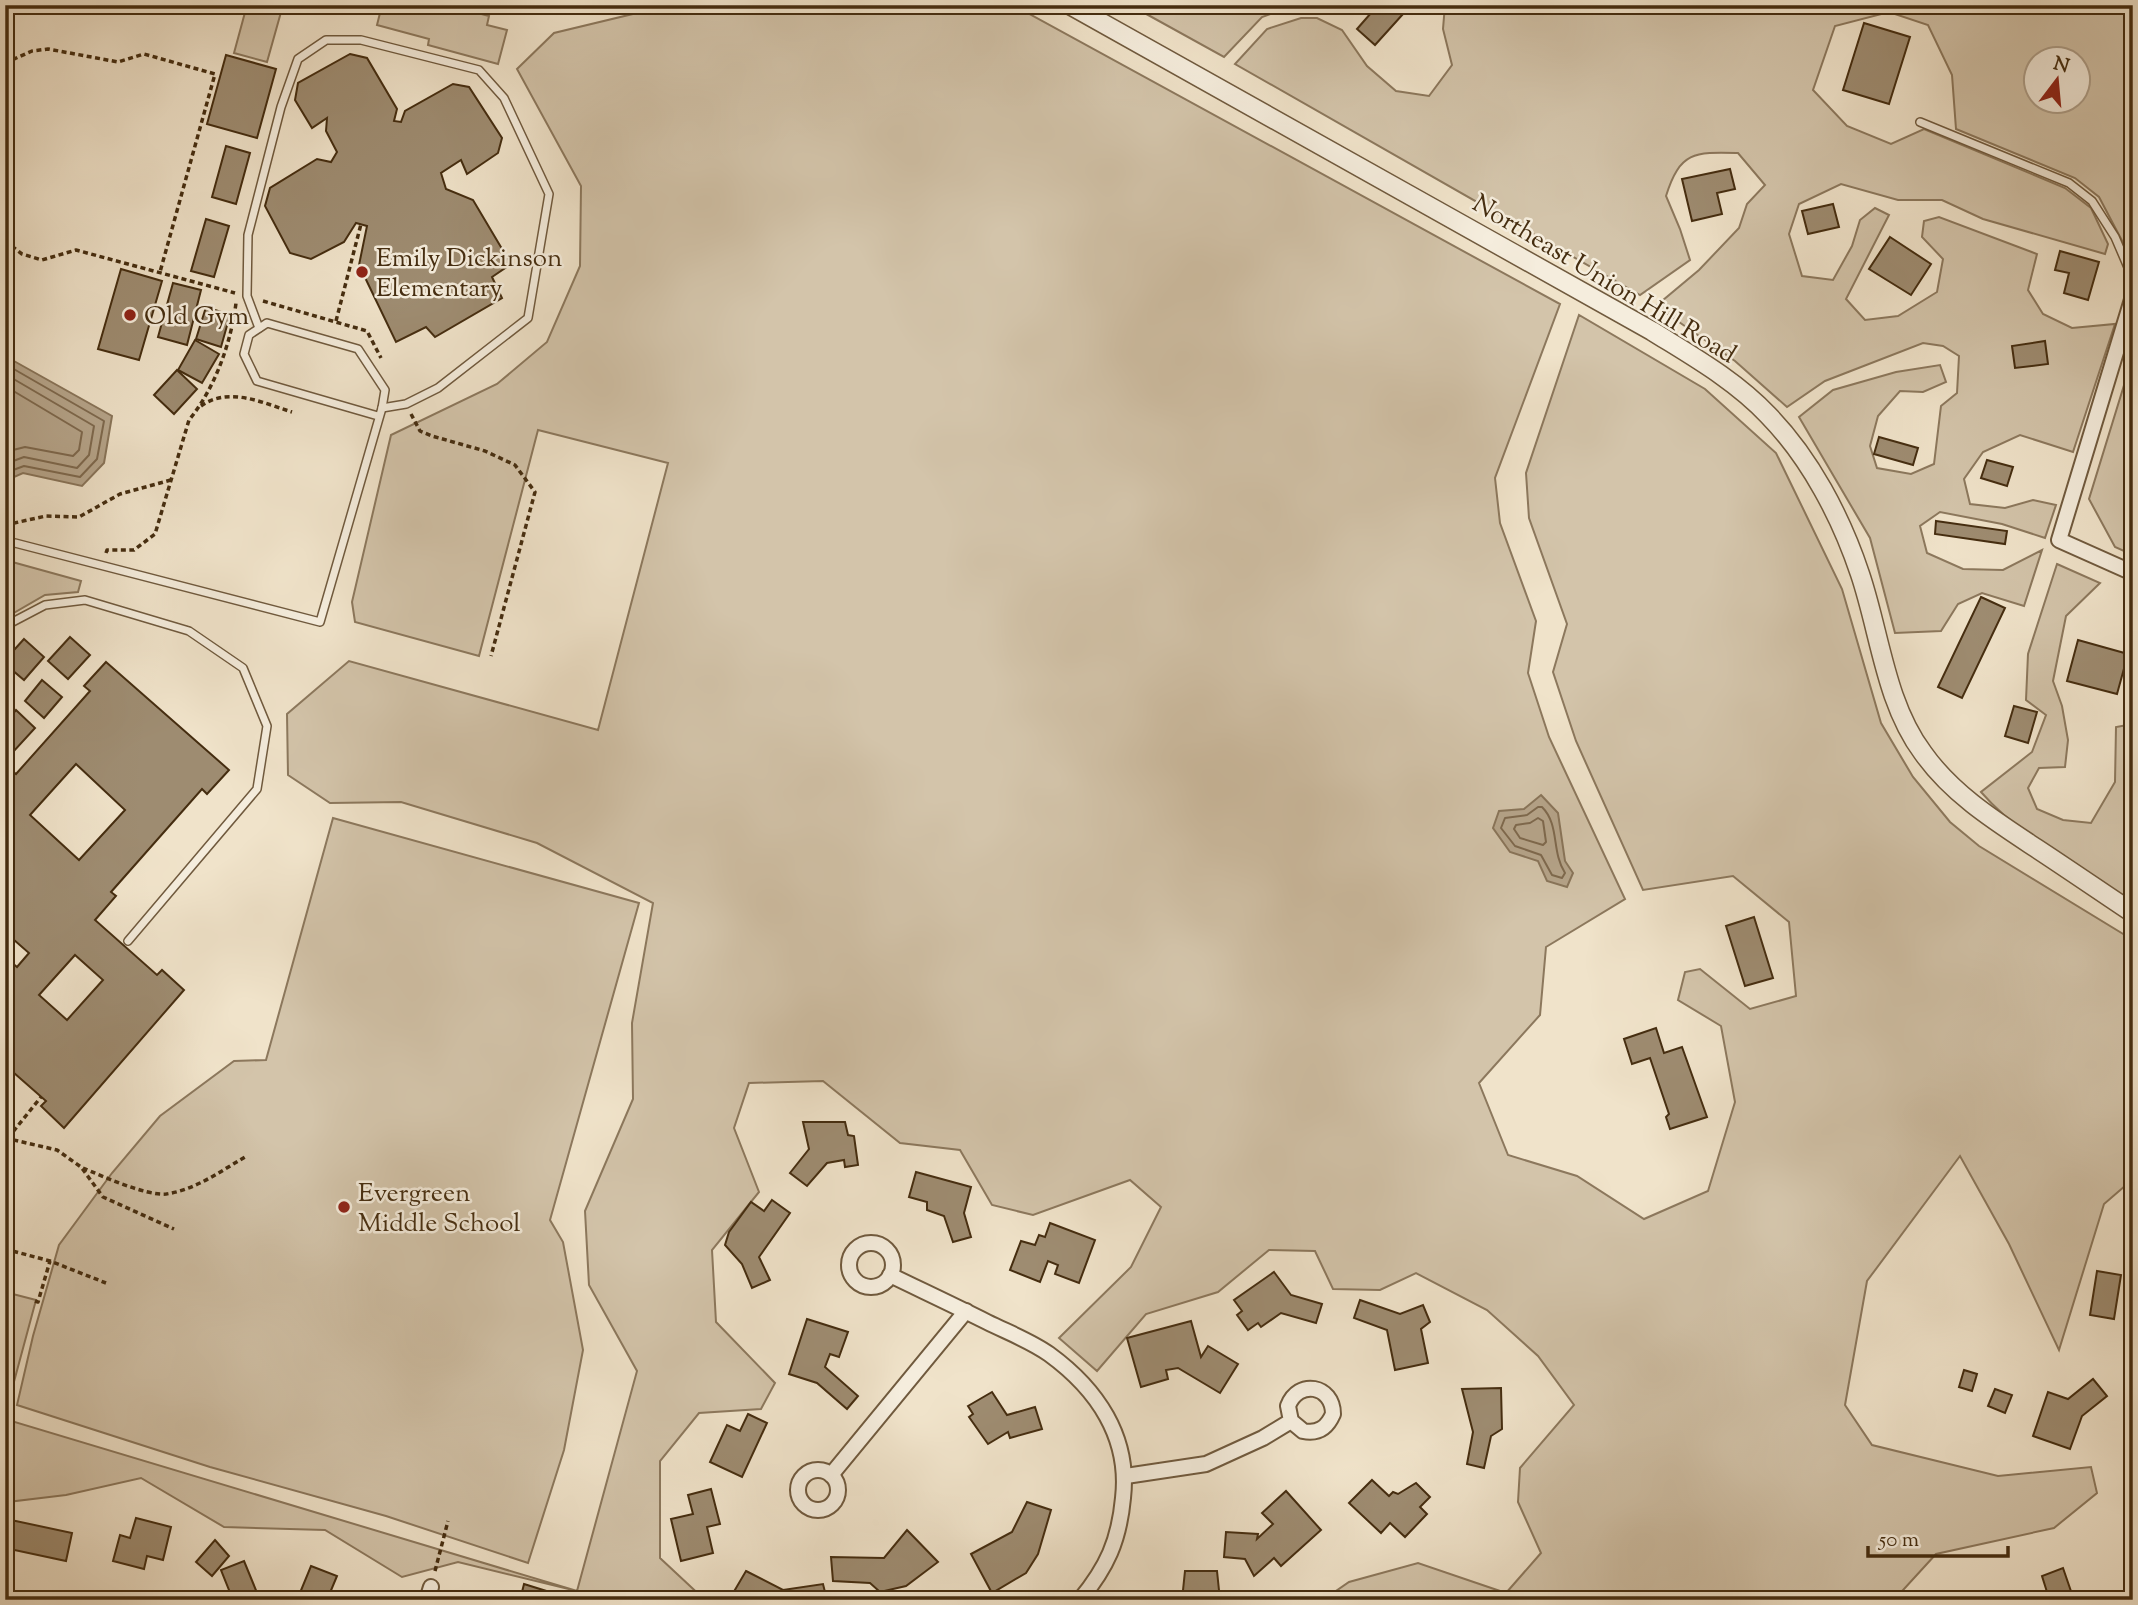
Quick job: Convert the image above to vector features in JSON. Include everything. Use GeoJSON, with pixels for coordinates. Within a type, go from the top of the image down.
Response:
{"type":"FeatureCollection","features":[{"type":"Feature","properties":{"kind":"street","name":"Northeast Union Hill Road"},"geometry":{"type":"LineString","coordinates":[[1070,5],[1652,331],[1723,377],[1768,414],[1805,462],[1833,508],[1860,573],[1903,720],[1922,753],[1947,782],[1989,817],[2133,913]]}},
{"type":"Feature","properties":{"kind":"street"},"geometry":{"type":"LineString","coordinates":[[2133,296],[2059,540],[2133,573]]}},
{"type":"Feature","properties":{"kind":"street"},"geometry":{"type":"LineString","coordinates":[[890,1275],[1047,1352],[1072,1373],[1097,1400],[1118,1437],[1126,1476],[1121,1524],[1102,1573],[1080,1600]]}},
{"type":"Feature","properties":{"kind":"street"},"geometry":{"type":"LineString","coordinates":[[831,1475],[966,1311]]}},
{"type":"Feature","properties":{"kind":"street"},"geometry":{"type":"LineString","coordinates":[[1126,1476],[1206,1464],[1263,1438],[1291,1421]]}},
{"type":"Feature","properties":{"kind":"lane"},"geometry":{"type":"LineString","coordinates":[[259,328],[247,296],[248,235],[281,107],[298,60],[326,40],[361,40],[479,70],[504,99],[549,194],[528,318],[438,388],[406,404],[382,408]]}},
{"type":"Feature","properties":{"kind":"lane"},"geometry":{"type":"LineString","coordinates":[[1920,122],[2069,183],[2092,201],[2115,237],[2133,279]]}},
{"type":"Feature","properties":{"kind":"lane"},"geometry":{"type":"LineString","coordinates":[[5,544],[15,543],[320,622],[386,390],[358,349],[267,323],[249,335],[244,354],[257,381],[378,416]]}},
{"type":"Feature","properties":{"kind":"lane"},"geometry":{"type":"LineString","coordinates":[[5,625],[45,605],[85,600],[189,631],[243,668],[267,726],[257,789],[128,941]]}},
{"type":"Feature","properties":{"kind":"path"},"geometry":{"type":"LineString","coordinates":[[5,63],[32,51],[48,49],[118,62],[144,54],[215,74],[160,272]]}},
{"type":"Feature","properties":{"kind":"path"},"geometry":{"type":"LineString","coordinates":[[336,321],[361,225]]}},
{"type":"Feature","properties":{"kind":"path"},"geometry":{"type":"LineString","coordinates":[[5,241],[22,254],[42,260],[76,250],[237,294],[233,324],[212,384],[188,420],[155,534],[134,550],[107,550],[103,565]]}},
{"type":"Feature","properties":{"kind":"path"},"geometry":{"type":"LineString","coordinates":[[247,296],[367,331],[386,368]]}},
{"type":"Feature","properties":{"kind":"path"},"geometry":{"type":"LineString","coordinates":[[199,407],[209,400],[237,397],[292,412]]}},
{"type":"Feature","properties":{"kind":"path"},"geometry":{"type":"LineString","coordinates":[[406,404],[420,431],[485,451],[515,465],[536,492],[491,656]]}},
{"type":"Feature","properties":{"kind":"path"},"geometry":{"type":"LineString","coordinates":[[5,525],[46,516],[79,517],[120,494],[171,480]]}},
{"type":"Feature","properties":{"kind":"path"},"geometry":{"type":"LineString","coordinates":[[41,1097],[7,1138],[57,1150],[81,1167],[122,1185],[165,1194],[205,1181],[245,1157]]}},
{"type":"Feature","properties":{"kind":"path"},"geometry":{"type":"LineString","coordinates":[[81,1167],[103,1197],[174,1229]]}},
{"type":"Feature","properties":{"kind":"path"},"geometry":{"type":"LineString","coordinates":[[5,1249],[50,1261],[106,1283]]}},
{"type":"Feature","properties":{"kind":"path"},"geometry":{"type":"LineString","coordinates":[[35,1301],[38,1302],[50,1261]]}},
{"type":"Feature","properties":{"kind":"path"},"geometry":{"type":"LineString","coordinates":[[429,1593],[448,1521]]}},
{"type":"Feature","properties":{"kind":"shaded area"},"geometry":{"type":"Polygon","coordinates":[[[247,5],[283,5],[267,62],[234,53],[247,5]]]}},
{"type":"Feature","properties":{"kind":"shaded area"},"geometry":{"type":"Polygon","coordinates":[[[382,5],[447,5],[489,16],[487,25],[507,30],[498,64],[428,45],[429,39],[377,25],[382,5]]]}},
{"type":"Feature","properties":{"kind":"shaded area"},"geometry":{"type":"Polygon","coordinates":[[[649,5],[1013,5],[1560,304],[1495,478],[1500,523],[1536,621],[1528,673],[1549,737],[1625,899],[1546,947],[1540,1015],[1479,1083],[1508,1155],[1577,1176],[1644,1219],[1708,1191],[1735,1102],[1721,1026],[1678,1000],[1685,972],[1700,969],[1750,1009],[1796,996],[1789,922],[1733,876],[1643,890],[1576,741],[1553,672],[1567,624],[1529,518],[1526,473],[1579,315],[1705,389],[1776,453],[1842,589],[1881,723],[1913,777],[1950,822],[1979,846],[2133,940],[2133,1179],[2104,1204],[2059,1350],[2009,1244],[1960,1156],[1867,1281],[1845,1405],[1872,1445],[1998,1476],[2091,1467],[2097,1493],[2054,1528],[1936,1554],[1894,1600],[1323,1600],[1349,1582],[1418,1563],[1506,1593],[1541,1553],[1518,1502],[1520,1468],[1574,1405],[1538,1356],[1487,1310],[1416,1273],[1380,1290],[1333,1289],[1315,1251],[1269,1250],[1218,1292],[1146,1314],[1097,1371],[1059,1338],[1131,1267],[1161,1207],[1130,1180],[1033,1215],[992,1205],[960,1150],[900,1143],[823,1081],[749,1083],[734,1128],[759,1192],[712,1250],[716,1322],[775,1383],[761,1409],[699,1413],[660,1461],[660,1558],[705,1600],[576,1600],[637,1371],[589,1285],[585,1211],[633,1099],[632,1023],[653,903],[537,843],[401,802],[330,803],[288,775],[287,714],[349,661],[598,730],[668,463],[538,430],[479,656],[355,622],[352,602],[391,435],[497,384],[547,342],[580,266],[581,186],[517,69],[554,33],[641,12],[649,5]]]}},
{"type":"Feature","properties":{"kind":"shaded area"},"geometry":{"type":"Polygon","coordinates":[[[1130,5],[1296,5],[1262,17],[1224,57],[1130,5]]]}},
{"type":"Feature","properties":{"kind":"shaded area"},"geometry":{"type":"Polygon","coordinates":[[[1445,5],[2133,5],[2133,256],[2129,254],[2099,197],[2075,178],[1956,129],[1952,75],[1928,25],[1889,12],[1835,26],[1813,90],[1847,126],[1891,144],[1924,129],[2065,188],[2091,208],[2108,244],[2105,254],[1983,219],[1942,200],[1898,200],[1841,184],[1799,204],[1789,234],[1802,276],[1833,280],[1852,246],[1860,220],[1875,208],[1889,215],[1846,299],[1865,320],[1898,316],[1937,292],[1943,259],[1922,237],[1924,221],[1939,217],[2037,254],[2028,290],[2043,314],[2072,328],[2115,324],[2073,452],[2020,435],[1983,452],[1964,479],[1970,504],[2005,508],[2033,500],[2056,505],[2045,538],[2002,524],[1940,512],[1920,526],[1927,553],[1963,569],[2003,570],[2042,550],[2024,606],[1982,593],[1958,604],[1941,631],[1895,633],[1870,538],[1799,417],[1833,390],[1896,372],[1940,365],[1946,382],[1923,392],[1900,391],[1878,416],[1870,446],[1877,468],[1911,474],[1934,464],[1941,406],[1957,393],[1959,356],[1943,346],[1923,343],[1825,381],[1787,407],[1735,361],[1656,306],[1699,270],[1739,228],[1747,204],[1765,185],[1738,153],[1700,154],[1691,157],[1677,170],[1666,196],[1690,260],[1640,295],[1235,64],[1267,29],[1301,18],[1317,18],[1342,30],[1367,66],[1396,91],[1429,96],[1452,65],[1443,29],[1445,5]]]}},
{"type":"Feature","properties":{"kind":"shaded area"},"geometry":{"type":"Polygon","coordinates":[[[2129,369],[2133,369],[2133,555],[2115,547],[2089,499],[2129,369]]]}},
{"type":"Feature","properties":{"kind":"shaded area"},"geometry":{"type":"Polygon","coordinates":[[[5,560],[81,581],[78,592],[45,595],[5,618],[5,560]]]}},
{"type":"Feature","properties":{"kind":"shaded area"},"geometry":{"type":"Polygon","coordinates":[[[2057,564],[2100,583],[2066,616],[2053,681],[2062,706],[2068,740],[2065,767],[2039,768],[2028,788],[2037,809],[2063,820],[2091,823],[2115,782],[2116,727],[2133,724],[2133,902],[2033,838],[1981,792],[2032,752],[2046,715],[2026,700],[2028,654],[2057,564]]]}},
{"type":"Feature","properties":{"kind":"shaded area"},"geometry":{"type":"Polygon","coordinates":[[[333,818],[639,903],[550,1220],[563,1242],[583,1350],[564,1450],[528,1563],[386,1516],[210,1467],[17,1405],[59,1245],[112,1173],[160,1116],[234,1061],[266,1060],[333,818]]]}},
{"type":"Feature","properties":{"kind":"shaded area"},"geometry":{"type":"Polygon","coordinates":[[[5,1292],[36,1300],[8,1404],[5,1403],[5,1292]]]}},
{"type":"Feature","properties":{"kind":"shaded area"},"geometry":{"type":"Polygon","coordinates":[[[5,1419],[577,1591],[458,1562],[402,1577],[325,1530],[224,1527],[141,1478],[66,1495],[8,1502],[5,1517],[5,1419]]]}},
{"type":"Feature","properties":{"kind":"water"},"geometry":{"type":"Polygon","coordinates":[[[5,356],[112,416],[104,463],[82,486],[23,473],[5,481],[5,356]]]}},
{"type":"Feature","properties":{"kind":"water"},"geometry":{"type":"Polygon","coordinates":[[[1541,795],[1558,813],[1565,861],[1573,873],[1567,887],[1547,881],[1538,861],[1510,852],[1493,828],[1499,811],[1524,809],[1541,795]]]}},
{"type":"Feature","properties":{"kind":"building"},"geometry":{"type":"Polygon","coordinates":[[[1378,5],[1393,5],[1403,14],[1375,45],[1357,29],[1378,5]]]}},
{"type":"Feature","properties":{"kind":"building"},"geometry":{"type":"Polygon","coordinates":[[[1864,23],[1910,37],[1889,104],[1843,90],[1864,23]]]}},
{"type":"Feature","properties":{"kind":"building"},"geometry":{"type":"Polygon","coordinates":[[[350,54],[367,58],[397,109],[394,121],[401,122],[405,111],[453,84],[469,87],[502,138],[498,153],[467,174],[461,160],[441,173],[446,189],[473,200],[511,264],[492,277],[502,298],[435,337],[426,327],[396,342],[359,265],[367,226],[356,223],[344,242],[311,259],[290,253],[265,206],[270,188],[317,159],[331,162],[337,152],[326,131],[327,118],[312,128],[295,100],[298,83],[350,54]]]}},
{"type":"Feature","properties":{"kind":"building"},"geometry":{"type":"Polygon","coordinates":[[[226,55],[276,69],[257,138],[207,124],[226,55]]]}},
{"type":"Feature","properties":{"kind":"building"},"geometry":{"type":"Polygon","coordinates":[[[226,146],[250,153],[236,204],[212,197],[226,146]]]}},
{"type":"Feature","properties":{"kind":"building"},"geometry":{"type":"Polygon","coordinates":[[[1730,169],[1735,189],[1717,193],[1722,214],[1692,221],[1682,179],[1730,169]]]}},
{"type":"Feature","properties":{"kind":"building"},"geometry":{"type":"Polygon","coordinates":[[[1833,204],[1839,227],[1808,234],[1802,211],[1833,204]]]}},
{"type":"Feature","properties":{"kind":"building"},"geometry":{"type":"Polygon","coordinates":[[[206,219],[229,226],[214,277],[191,271],[206,219]]]}},
{"type":"Feature","properties":{"kind":"building"},"geometry":{"type":"Polygon","coordinates":[[[1890,237],[1931,264],[1911,295],[1869,269],[1890,237]]]}},
{"type":"Feature","properties":{"kind":"building"},"geometry":{"type":"Polygon","coordinates":[[[2060,251],[2099,262],[2088,300],[2064,293],[2069,273],[2055,270],[2060,251]]]}},
{"type":"Feature","properties":{"kind":"building","name":"Old Gym"},"geometry":{"type":"Polygon","coordinates":[[[121,269],[162,281],[139,360],[98,349],[121,269]]]}},
{"type":"Feature","properties":{"kind":"building"},"geometry":{"type":"Polygon","coordinates":[[[173,283],[201,290],[187,345],[158,337],[173,283]]]}},
{"type":"Feature","properties":{"kind":"building"},"geometry":{"type":"Polygon","coordinates":[[[206,307],[230,315],[221,347],[196,339],[206,307]]]}},
{"type":"Feature","properties":{"kind":"building"},"geometry":{"type":"Polygon","coordinates":[[[195,340],[219,354],[202,383],[178,370],[195,340]]]}},
{"type":"Feature","properties":{"kind":"building"},"geometry":{"type":"Polygon","coordinates":[[[2045,341],[2048,364],[2015,368],[2012,346],[2045,341]]]}},
{"type":"Feature","properties":{"kind":"building"},"geometry":{"type":"Polygon","coordinates":[[[177,370],[197,389],[174,414],[154,395],[177,370]]]}},
{"type":"Feature","properties":{"kind":"building"},"geometry":{"type":"Polygon","coordinates":[[[1879,437],[1918,448],[1913,465],[1874,454],[1879,437]]]}},
{"type":"Feature","properties":{"kind":"building"},"geometry":{"type":"Polygon","coordinates":[[[1987,460],[2013,467],[2007,486],[1981,478],[1987,460]]]}},
{"type":"Feature","properties":{"kind":"building"},"geometry":{"type":"Polygon","coordinates":[[[1936,521],[2007,531],[2005,544],[1935,534],[1936,521]]]}},
{"type":"Feature","properties":{"kind":"building"},"geometry":{"type":"Polygon","coordinates":[[[1981,597],[2005,608],[1962,698],[1938,687],[1981,597]]]}},
{"type":"Feature","properties":{"kind":"building"},"geometry":{"type":"Polygon","coordinates":[[[70,637],[90,655],[68,679],[48,661],[70,637]]]}},
{"type":"Feature","properties":{"kind":"building"},"geometry":{"type":"Polygon","coordinates":[[[24,639],[44,657],[24,680],[5,664],[5,660],[24,639]]]}},
{"type":"Feature","properties":{"kind":"building"},"geometry":{"type":"Polygon","coordinates":[[[2078,640],[2128,654],[2117,694],[2067,681],[2078,640]]]}},
{"type":"Feature","properties":{"kind":"building"},"geometry":{"type":"Polygon","coordinates":[[[106,662],[229,770],[207,794],[202,789],[111,892],[116,896],[95,920],[157,975],[162,970],[184,990],[64,1128],[41,1106],[46,1101],[5,1065],[5,957],[17,967],[29,953],[5,932],[5,765],[16,774],[90,691],[84,686],[106,662]],[[76,764],[30,815],[79,860],[125,810],[76,764]],[[75,955],[39,995],[67,1020],[103,980],[75,955]]]}},
{"type":"Feature","properties":{"kind":"building"},"geometry":{"type":"Polygon","coordinates":[[[42,680],[62,697],[44,718],[25,701],[42,680]]]}},
{"type":"Feature","properties":{"kind":"building"},"geometry":{"type":"Polygon","coordinates":[[[2014,706],[2037,712],[2028,743],[2005,736],[2014,706]]]}},
{"type":"Feature","properties":{"kind":"building"},"geometry":{"type":"Polygon","coordinates":[[[16,710],[35,728],[14,751],[5,744],[5,723],[16,710]]]}},
{"type":"Feature","properties":{"kind":"building"},"geometry":{"type":"Polygon","coordinates":[[[1754,917],[1773,978],[1745,986],[1726,926],[1754,917]]]}},
{"type":"Feature","properties":{"kind":"building"},"geometry":{"type":"Polygon","coordinates":[[[1656,1028],[1664,1053],[1682,1047],[1707,1117],[1670,1129],[1666,1117],[1669,1114],[1650,1058],[1632,1064],[1624,1039],[1656,1028]]]}},
{"type":"Feature","properties":{"kind":"building"},"geometry":{"type":"Polygon","coordinates":[[[803,1122],[845,1122],[848,1135],[854,1136],[858,1165],[845,1167],[844,1160],[827,1163],[807,1186],[790,1173],[809,1149],[803,1122]]]}},
{"type":"Feature","properties":{"kind":"building"},"geometry":{"type":"Polygon","coordinates":[[[916,1172],[971,1187],[964,1213],[971,1237],[953,1242],[944,1216],[927,1210],[927,1202],[909,1197],[916,1172]]]}},
{"type":"Feature","properties":{"kind":"building"},"geometry":{"type":"Polygon","coordinates":[[[772,1200],[790,1213],[759,1257],[770,1280],[752,1288],[742,1264],[725,1245],[729,1232],[751,1202],[764,1211],[772,1200]]]}},
{"type":"Feature","properties":{"kind":"building"},"geometry":{"type":"Polygon","coordinates":[[[1050,1223],[1095,1240],[1079,1283],[1055,1274],[1058,1265],[1048,1261],[1040,1282],[1010,1270],[1021,1241],[1035,1245],[1039,1235],[1045,1237],[1050,1223]]]}},
{"type":"Feature","properties":{"kind":"building"},"geometry":{"type":"Polygon","coordinates":[[[2097,1271],[2121,1275],[2114,1319],[2090,1315],[2097,1271]]]}},
{"type":"Feature","properties":{"kind":"building"},"geometry":{"type":"Polygon","coordinates":[[[1274,1272],[1291,1295],[1322,1304],[1316,1323],[1281,1313],[1261,1327],[1258,1323],[1248,1330],[1237,1315],[1242,1311],[1234,1300],[1274,1272]]]}},
{"type":"Feature","properties":{"kind":"building"},"geometry":{"type":"Polygon","coordinates":[[[2133,1279],[2133,1329],[2128,1329],[2133,1279]]]}},
{"type":"Feature","properties":{"kind":"building"},"geometry":{"type":"Polygon","coordinates":[[[1360,1300],[1400,1314],[1423,1305],[1430,1322],[1421,1329],[1428,1363],[1395,1370],[1387,1330],[1354,1318],[1360,1300]]]}},
{"type":"Feature","properties":{"kind":"building"},"geometry":{"type":"Polygon","coordinates":[[[807,1319],[848,1332],[839,1357],[830,1354],[825,1367],[858,1396],[847,1409],[817,1383],[789,1374],[807,1319]]]}},
{"type":"Feature","properties":{"kind":"building"},"geometry":{"type":"Polygon","coordinates":[[[1191,1321],[1201,1357],[1208,1346],[1238,1364],[1220,1393],[1178,1368],[1166,1370],[1168,1379],[1141,1387],[1127,1338],[1191,1321]]]}},
{"type":"Feature","properties":{"kind":"building"},"geometry":{"type":"Polygon","coordinates":[[[1964,1370],[1977,1374],[1972,1391],[1959,1387],[1964,1370]]]}},
{"type":"Feature","properties":{"kind":"building"},"geometry":{"type":"Polygon","coordinates":[[[2093,1379],[2107,1396],[2082,1416],[2070,1449],[2033,1436],[2048,1392],[2068,1399],[2093,1379]]]}},
{"type":"Feature","properties":{"kind":"building"},"geometry":{"type":"Polygon","coordinates":[[[1501,1388],[1502,1429],[1491,1436],[1484,1468],[1467,1464],[1473,1432],[1462,1389],[1501,1388]]]}},
{"type":"Feature","properties":{"kind":"building"},"geometry":{"type":"Polygon","coordinates":[[[1995,1389],[2012,1395],[2005,1413],[1988,1406],[1995,1389]]]}},
{"type":"Feature","properties":{"kind":"building"},"geometry":{"type":"Polygon","coordinates":[[[992,1392],[1007,1415],[1035,1407],[1042,1429],[1010,1438],[1008,1432],[988,1444],[969,1417],[973,1414],[968,1406],[992,1392]]]}},
{"type":"Feature","properties":{"kind":"building"},"geometry":{"type":"Polygon","coordinates":[[[748,1414],[767,1423],[742,1477],[710,1462],[727,1425],[740,1431],[748,1414]]]}},
{"type":"Feature","properties":{"kind":"building"},"geometry":{"type":"Polygon","coordinates":[[[1372,1480],[1389,1496],[1393,1492],[1398,1494],[1416,1483],[1430,1497],[1420,1507],[1427,1514],[1405,1537],[1390,1523],[1381,1533],[1349,1503],[1372,1480]]]}},
{"type":"Feature","properties":{"kind":"building"},"geometry":{"type":"Polygon","coordinates":[[[711,1489],[720,1524],[707,1527],[713,1553],[681,1561],[671,1519],[693,1514],[688,1495],[711,1489]]]}},
{"type":"Feature","properties":{"kind":"building"},"geometry":{"type":"Polygon","coordinates":[[[1286,1491],[1321,1530],[1281,1566],[1274,1558],[1254,1576],[1245,1559],[1224,1557],[1226,1532],[1258,1534],[1257,1539],[1273,1524],[1262,1513],[1286,1491]]]}},
{"type":"Feature","properties":{"kind":"building"},"geometry":{"type":"Polygon","coordinates":[[[1027,1502],[1051,1510],[1038,1554],[1026,1573],[992,1593],[971,1554],[1012,1532],[1027,1502]]]}},
{"type":"Feature","properties":{"kind":"building"},"geometry":{"type":"Polygon","coordinates":[[[136,1518],[171,1527],[163,1560],[147,1556],[144,1569],[113,1561],[120,1535],[130,1538],[136,1518]]]}},
{"type":"Feature","properties":{"kind":"building"},"geometry":{"type":"Polygon","coordinates":[[[11,1520],[72,1533],[66,1561],[5,1548],[11,1520]]]}},
{"type":"Feature","properties":{"kind":"building"},"geometry":{"type":"Polygon","coordinates":[[[907,1530],[938,1562],[906,1586],[880,1592],[870,1583],[833,1581],[831,1557],[884,1558],[907,1530]]]}},
{"type":"Feature","properties":{"kind":"building"},"geometry":{"type":"Polygon","coordinates":[[[215,1540],[229,1556],[212,1576],[196,1562],[215,1540]]]}},
{"type":"Feature","properties":{"kind":"building"},"geometry":{"type":"Polygon","coordinates":[[[244,1561],[260,1600],[233,1600],[221,1570],[244,1561]]]}},
{"type":"Feature","properties":{"kind":"building"},"geometry":{"type":"Polygon","coordinates":[[[311,1566],[337,1576],[327,1600],[297,1600],[311,1566]]]}},
{"type":"Feature","properties":{"kind":"building"},"geometry":{"type":"Polygon","coordinates":[[[2063,1568],[2074,1600],[2030,1600],[2030,1597],[2047,1592],[2042,1576],[2063,1568]]]}},
{"type":"Feature","properties":{"kind":"building"},"geometry":{"type":"Polygon","coordinates":[[[746,1571],[783,1590],[823,1584],[827,1600],[729,1600],[746,1571]]]}},
{"type":"Feature","properties":{"kind":"building"},"geometry":{"type":"Polygon","coordinates":[[[1185,1571],[1217,1571],[1220,1600],[1182,1600],[1185,1571]]]}},
{"type":"Feature","properties":{"kind":"building"},"geometry":{"type":"Polygon","coordinates":[[[524,1584],[556,1594],[554,1600],[520,1600],[524,1584]]]}},
{"type":"Feature","properties":{"kind":"place","name":"Emily Dickinson Elementary"},"geometry":{"type":"Point","coordinates":[362,272]}},
{"type":"Feature","properties":{"kind":"place","name":"Old Gym"},"geometry":{"type":"Point","coordinates":[130,315]}},
{"type":"Feature","properties":{"kind":"place","name":"Evergreen Middle School"},"geometry":{"type":"Point","coordinates":[344,1207]}}]}
